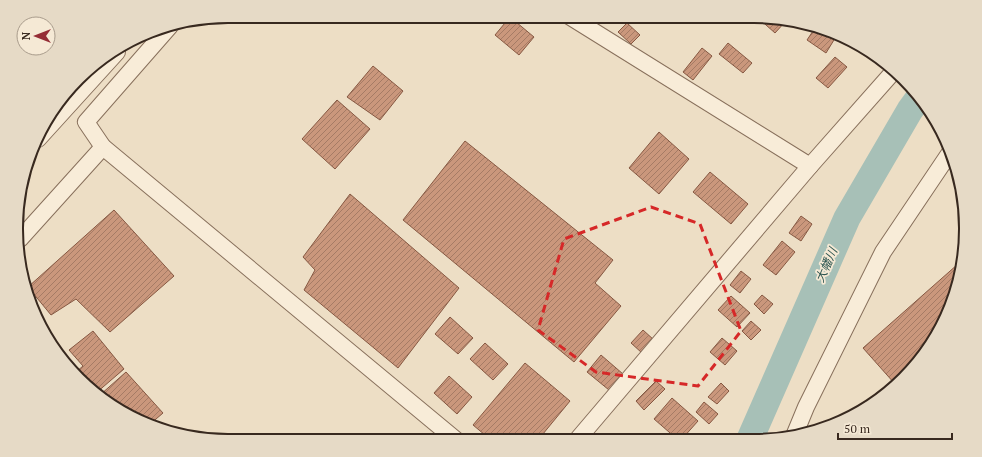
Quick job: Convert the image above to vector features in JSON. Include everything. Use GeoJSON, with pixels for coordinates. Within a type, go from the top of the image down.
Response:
{"type":"FeatureCollection","features":[{"type":"Feature","properties":{"kind":"street"},"geometry":{"type":"LineString","coordinates":[[580,23],[810,166]]}},
{"type":"Feature","properties":{"kind":"street"},"geometry":{"type":"LineString","coordinates":[[163,34],[86,122],[103,147],[449,434]]}},
{"type":"Feature","properties":{"kind":"street"},"geometry":{"type":"LineString","coordinates":[[53,122],[108,62]]}},
{"type":"Feature","properties":{"kind":"street"},"geometry":{"type":"LineString","coordinates":[[582,434],[810,166],[890,75]]}},
{"type":"Feature","properties":{"kind":"street"},"geometry":{"type":"LineString","coordinates":[[23,237],[103,147]]}},
{"type":"Feature","properties":{"kind":"street"},"geometry":{"type":"LineString","coordinates":[[797,429],[806,407],[883,252],[946,158]]}},
{"type":"Feature","properties":{"kind":"highlighted area"},"geometry":{"type":"Polygon","coordinates":[[[651,207],[700,224],[741,331],[698,386],[596,372],[538,330],[564,239],[651,207]]]}},
{"type":"Feature","properties":{"kind":"building"},"geometry":{"type":"Polygon","coordinates":[[[505,23],[517,23],[534,37],[519,55],[495,35],[505,23]]]}},
{"type":"Feature","properties":{"kind":"building"},"geometry":{"type":"Polygon","coordinates":[[[627,23],[640,35],[631,44],[618,32],[627,23]]]}},
{"type":"Feature","properties":{"kind":"building"},"geometry":{"type":"Polygon","coordinates":[[[764,23],[782,25],[775,33],[764,23]]]}},
{"type":"Feature","properties":{"kind":"building"},"geometry":{"type":"Polygon","coordinates":[[[813,32],[834,40],[826,53],[807,40],[813,32]]]}},
{"type":"Feature","properties":{"kind":"building"},"geometry":{"type":"Polygon","coordinates":[[[728,43],[752,63],[743,73],[719,54],[728,43]]]}},
{"type":"Feature","properties":{"kind":"building"},"geometry":{"type":"Polygon","coordinates":[[[702,48],[712,56],[693,80],[683,72],[702,48]]]}},
{"type":"Feature","properties":{"kind":"building"},"geometry":{"type":"Polygon","coordinates":[[[835,57],[847,67],[828,88],[816,78],[835,57]]]}},
{"type":"Feature","properties":{"kind":"building"},"geometry":{"type":"Polygon","coordinates":[[[373,66],[403,91],[380,120],[347,97],[373,66]]]}},
{"type":"Feature","properties":{"kind":"building"},"geometry":{"type":"Polygon","coordinates":[[[337,100],[370,129],[335,169],[302,139],[337,100]]]}},
{"type":"Feature","properties":{"kind":"building"},"geometry":{"type":"Polygon","coordinates":[[[659,132],[689,159],[659,194],[629,168],[659,132]]]}},
{"type":"Feature","properties":{"kind":"building"},"geometry":{"type":"Polygon","coordinates":[[[465,141],[613,260],[595,283],[621,306],[574,362],[403,220],[465,141]]]}},
{"type":"Feature","properties":{"kind":"building"},"geometry":{"type":"Polygon","coordinates":[[[710,172],[748,204],[731,224],[693,192],[710,172]]]}},
{"type":"Feature","properties":{"kind":"building"},"geometry":{"type":"Polygon","coordinates":[[[350,194],[459,288],[398,368],[304,290],[315,270],[303,257],[350,194]]]}},
{"type":"Feature","properties":{"kind":"building"},"geometry":{"type":"Polygon","coordinates":[[[114,210],[174,276],[110,332],[76,299],[51,315],[34,294],[31,285],[114,210]]]}},
{"type":"Feature","properties":{"kind":"building"},"geometry":{"type":"Polygon","coordinates":[[[801,216],[812,224],[801,241],[789,233],[801,216]]]}},
{"type":"Feature","properties":{"kind":"building"},"geometry":{"type":"Polygon","coordinates":[[[782,241],[795,252],[776,275],[763,265],[782,241]]]}},
{"type":"Feature","properties":{"kind":"building"},"geometry":{"type":"Polygon","coordinates":[[[955,266],[948,295],[938,319],[917,354],[892,380],[863,348],[955,266]]]}},
{"type":"Feature","properties":{"kind":"building"},"geometry":{"type":"Polygon","coordinates":[[[741,271],[751,279],[740,293],[730,285],[741,271]]]}},
{"type":"Feature","properties":{"kind":"building"},"geometry":{"type":"Polygon","coordinates":[[[762,295],[773,304],[764,314],[754,304],[762,295]]]}},
{"type":"Feature","properties":{"kind":"building"},"geometry":{"type":"Polygon","coordinates":[[[731,296],[750,313],[737,327],[718,310],[731,296]]]}},
{"type":"Feature","properties":{"kind":"building"},"geometry":{"type":"Polygon","coordinates":[[[450,317],[473,338],[458,354],[435,334],[450,317]]]}},
{"type":"Feature","properties":{"kind":"building"},"geometry":{"type":"Polygon","coordinates":[[[751,321],[761,330],[751,340],[742,331],[751,321]]]}},
{"type":"Feature","properties":{"kind":"building"},"geometry":{"type":"Polygon","coordinates":[[[643,330],[654,340],[642,353],[631,343],[643,330]]]}},
{"type":"Feature","properties":{"kind":"building"},"geometry":{"type":"Polygon","coordinates":[[[93,331],[124,369],[100,389],[79,369],[83,366],[69,350],[93,331]]]}},
{"type":"Feature","properties":{"kind":"building"},"geometry":{"type":"Polygon","coordinates":[[[722,338],[737,351],[725,365],[710,352],[722,338]]]}},
{"type":"Feature","properties":{"kind":"building"},"geometry":{"type":"Polygon","coordinates":[[[485,343],[508,364],[493,380],[470,359],[485,343]]]}},
{"type":"Feature","properties":{"kind":"building"},"geometry":{"type":"Polygon","coordinates":[[[601,355],[623,374],[609,390],[587,372],[601,355]]]}},
{"type":"Feature","properties":{"kind":"building"},"geometry":{"type":"Polygon","coordinates":[[[525,363],[570,401],[543,434],[484,434],[473,425],[525,363]]]}},
{"type":"Feature","properties":{"kind":"building"},"geometry":{"type":"Polygon","coordinates":[[[126,372],[163,413],[155,420],[138,413],[103,392],[126,372]]]}},
{"type":"Feature","properties":{"kind":"building"},"geometry":{"type":"Polygon","coordinates":[[[449,376],[472,397],[457,414],[434,393],[449,376]]]}},
{"type":"Feature","properties":{"kind":"building"},"geometry":{"type":"Polygon","coordinates":[[[656,381],[665,389],[644,410],[636,401],[656,381]]]}},
{"type":"Feature","properties":{"kind":"building"},"geometry":{"type":"Polygon","coordinates":[[[721,383],[729,391],[717,404],[708,397],[721,383]]]}},
{"type":"Feature","properties":{"kind":"building"},"geometry":{"type":"Polygon","coordinates":[[[672,398],[698,421],[686,434],[671,434],[654,419],[672,398]]]}},
{"type":"Feature","properties":{"kind":"building"},"geometry":{"type":"Polygon","coordinates":[[[704,402],[718,414],[709,424],[696,412],[704,402]]]}},
{"type":"Feature","properties":{"kind":"waterway","name":"大幡川"},"geometry":{"type":"LineString","coordinates":[[752,434],[847,218],[916,102]]}}]}
